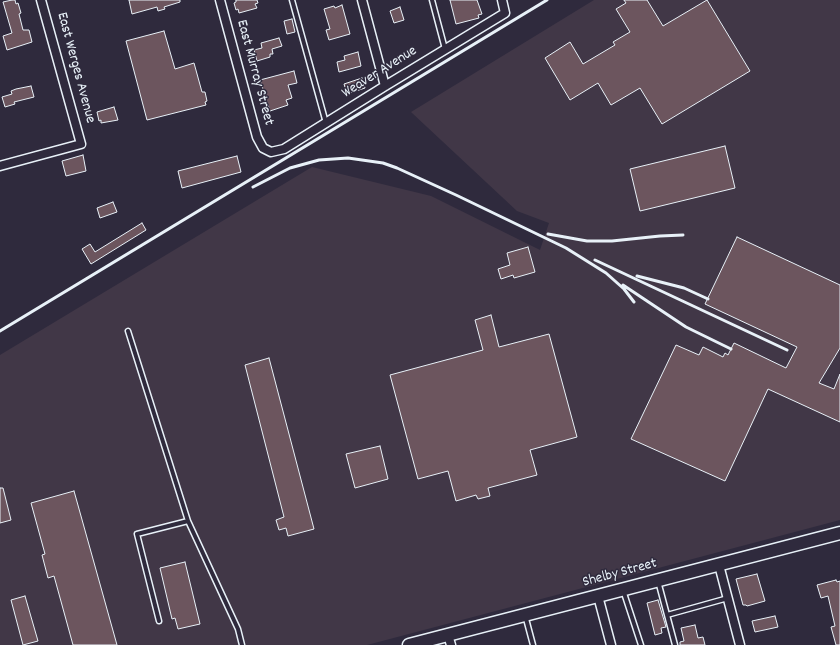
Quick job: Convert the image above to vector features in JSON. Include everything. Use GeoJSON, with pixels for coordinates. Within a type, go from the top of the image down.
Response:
{"type":"FeatureCollection","features":[{"type":"Feature","properties":{"kind":"main road","name":"Shelby Street"},"geometry":{"type":"LineString","coordinates":[[409,645],[449,640],[525,615],[840,533]]}},
{"type":"Feature","properties":{"kind":"street","name":"East Werges Avenue"},"geometry":{"type":"LineString","coordinates":[[0,166],[81,144],[41,0]]}},
{"type":"Feature","properties":{"kind":"street","name":"East Murray Street"},"geometry":{"type":"LineString","coordinates":[[220,0],[257,137],[259,143],[267,150]]}},
{"type":"Feature","properties":{"kind":"street"},"geometry":{"type":"LineString","coordinates":[[362,0],[385,86]]}},
{"type":"Feature","properties":{"kind":"street","name":"Weaver Avenue"},"geometry":{"type":"LineString","coordinates":[[267,150],[278,152],[284,150],[385,86],[506,13],[502,0]]}},
{"type":"Feature","properties":{"kind":"street"},"geometry":{"type":"LineString","coordinates":[[719,565],[740,645]]}},
{"type":"Feature","properties":{"kind":"street"},"geometry":{"type":"LineString","coordinates":[[598,596],[611,645]]}},
{"type":"Feature","properties":{"kind":"lane"},"geometry":{"type":"LineString","coordinates":[[292,0],[326,123]]}},
{"type":"Feature","properties":{"kind":"lane"},"geometry":{"type":"LineString","coordinates":[[432,0],[446,49]]}},
{"type":"Feature","properties":{"kind":"lane"},"geometry":{"type":"LineString","coordinates":[[128,331],[188,521],[238,630],[242,645]]}},
{"type":"Feature","properties":{"kind":"lane"},"geometry":{"type":"LineString","coordinates":[[159,621],[137,534],[188,521]]}},
{"type":"Feature","properties":{"kind":"lane"},"geometry":{"type":"LineString","coordinates":[[658,580],[675,645]]}},
{"type":"Feature","properties":{"kind":"lane"},"geometry":{"type":"LineString","coordinates":[[623,590],[641,645]]}},
{"type":"Feature","properties":{"kind":"lane"},"geometry":{"type":"LineString","coordinates":[[667,615],[728,598]]}},
{"type":"Feature","properties":{"kind":"lane"},"geometry":{"type":"LineString","coordinates":[[525,615],[533,645]]}},
{"type":"Feature","properties":{"kind":"shaded area"},"geometry":{"type":"Polygon","coordinates":[[[594,0],[840,0],[840,520],[367,645],[0,645],[0,355],[312,167],[431,196],[540,250],[549,223],[517,211],[411,112],[594,0]]]}},
{"type":"Feature","properties":{"kind":"building"},"geometry":{"type":"Polygon","coordinates":[[[15,0],[16,4],[18,3],[23,30],[29,30],[32,42],[7,50],[3,36],[12,33],[3,2],[15,0]]]}},
{"type":"Feature","properties":{"kind":"building"},"geometry":{"type":"Polygon","coordinates":[[[129,0],[180,0],[180,2],[164,7],[165,9],[158,11],[157,7],[132,14],[129,0]]]}},
{"type":"Feature","properties":{"kind":"building"},"geometry":{"type":"Polygon","coordinates":[[[236,0],[257,0],[258,3],[255,4],[257,8],[239,13],[238,9],[236,10],[234,3],[236,0]]]}},
{"type":"Feature","properties":{"kind":"building"},"geometry":{"type":"Polygon","coordinates":[[[450,0],[477,0],[482,14],[478,15],[479,18],[456,24],[450,0]]]}},
{"type":"Feature","properties":{"kind":"building"},"geometry":{"type":"Polygon","coordinates":[[[624,0],[647,0],[663,26],[707,0],[750,71],[662,124],[640,88],[611,105],[598,83],[570,100],[545,58],[570,42],[583,64],[615,45],[613,42],[630,32],[616,9],[626,3],[624,0]]]}},
{"type":"Feature","properties":{"kind":"building"},"geometry":{"type":"Polygon","coordinates":[[[342,5],[350,34],[329,40],[326,30],[330,29],[324,9],[334,6],[335,8],[342,5]]]}},
{"type":"Feature","properties":{"kind":"building"},"geometry":{"type":"Polygon","coordinates":[[[400,7],[404,20],[394,23],[390,11],[400,7]]]}},
{"type":"Feature","properties":{"kind":"building"},"geometry":{"type":"Polygon","coordinates":[[[292,19],[295,32],[287,34],[284,21],[292,19]]]}},
{"type":"Feature","properties":{"kind":"building"},"geometry":{"type":"Polygon","coordinates":[[[164,31],[175,69],[194,63],[202,92],[205,92],[207,101],[205,102],[206,105],[147,120],[126,41],[164,31]]]}},
{"type":"Feature","properties":{"kind":"building"},"geometry":{"type":"Polygon","coordinates":[[[279,38],[282,46],[272,49],[273,54],[270,54],[270,57],[257,61],[254,50],[262,48],[261,43],[279,38]]]}},
{"type":"Feature","properties":{"kind":"building"},"geometry":{"type":"Polygon","coordinates":[[[358,52],[361,66],[339,72],[337,62],[345,60],[344,56],[358,52]]]}},
{"type":"Feature","properties":{"kind":"building"},"geometry":{"type":"Polygon","coordinates":[[[294,71],[297,83],[288,85],[292,98],[286,100],[288,105],[270,111],[260,80],[294,71]]]}},
{"type":"Feature","properties":{"kind":"building"},"geometry":{"type":"Polygon","coordinates":[[[362,78],[365,88],[347,94],[344,84],[362,78]]]}},
{"type":"Feature","properties":{"kind":"building"},"geometry":{"type":"Polygon","coordinates":[[[31,86],[34,97],[14,102],[15,104],[5,107],[2,97],[12,94],[11,91],[16,89],[31,86]]]}},
{"type":"Feature","properties":{"kind":"building"},"geometry":{"type":"Polygon","coordinates":[[[114,107],[118,120],[101,123],[97,112],[114,107]]]}},
{"type":"Feature","properties":{"kind":"building"},"geometry":{"type":"Polygon","coordinates":[[[725,146],[735,188],[640,211],[630,169],[725,146]]]}},
{"type":"Feature","properties":{"kind":"building"},"geometry":{"type":"Polygon","coordinates":[[[83,155],[86,171],[66,176],[62,161],[83,155]]]}},
{"type":"Feature","properties":{"kind":"building"},"geometry":{"type":"Polygon","coordinates":[[[237,156],[241,172],[182,188],[178,171],[237,156]]]}},
{"type":"Feature","properties":{"kind":"building"},"geometry":{"type":"Polygon","coordinates":[[[113,202],[117,212],[100,218],[97,208],[113,202]]]}},
{"type":"Feature","properties":{"kind":"building"},"geometry":{"type":"Polygon","coordinates":[[[142,223],[146,230],[91,264],[82,249],[90,244],[95,252],[142,223]]]}},
{"type":"Feature","properties":{"kind":"building"},"geometry":{"type":"Polygon","coordinates":[[[737,237],[840,285],[840,348],[819,383],[834,389],[840,374],[840,422],[768,389],[725,481],[631,439],[676,345],[699,355],[703,347],[723,357],[725,353],[728,355],[734,343],[786,368],[797,347],[705,304],[737,237]]]}},
{"type":"Feature","properties":{"kind":"building"},"geometry":{"type":"Polygon","coordinates":[[[528,247],[535,272],[514,278],[513,275],[501,279],[498,269],[510,265],[507,253],[528,247]]]}},
{"type":"Feature","properties":{"kind":"building"},"geometry":{"type":"Polygon","coordinates":[[[491,315],[499,347],[549,334],[577,437],[530,450],[537,475],[488,488],[490,496],[478,499],[476,495],[456,501],[448,471],[418,479],[390,375],[483,350],[475,320],[491,315]]]}},
{"type":"Feature","properties":{"kind":"building"},"geometry":{"type":"Polygon","coordinates":[[[269,358],[314,529],[288,536],[286,528],[279,530],[276,520],[284,517],[245,365],[269,358]]]}},
{"type":"Feature","properties":{"kind":"building"},"geometry":{"type":"Polygon","coordinates":[[[380,446],[388,479],[355,488],[346,454],[380,446]]]}},
{"type":"Feature","properties":{"kind":"building"},"geometry":{"type":"Polygon","coordinates":[[[0,488],[3,488],[11,520],[0,523],[0,488]]]}},
{"type":"Feature","properties":{"kind":"building"},"geometry":{"type":"Polygon","coordinates":[[[74,491],[117,645],[73,645],[54,576],[48,578],[42,555],[45,554],[31,503],[74,491]]]}},
{"type":"Feature","properties":{"kind":"building"},"geometry":{"type":"Polygon","coordinates":[[[185,562],[200,624],[178,629],[175,618],[172,619],[160,568],[185,562]]]}},
{"type":"Feature","properties":{"kind":"building"},"geometry":{"type":"Polygon","coordinates":[[[757,574],[765,601],[747,606],[743,605],[736,579],[757,574]]]}},
{"type":"Feature","properties":{"kind":"building"},"geometry":{"type":"Polygon","coordinates":[[[836,580],[837,582],[840,581],[840,645],[836,645],[831,627],[835,626],[828,596],[821,598],[817,585],[836,580]]]}},
{"type":"Feature","properties":{"kind":"building"},"geometry":{"type":"Polygon","coordinates":[[[25,596],[38,641],[23,645],[11,600],[25,596]]]}},
{"type":"Feature","properties":{"kind":"building"},"geometry":{"type":"Polygon","coordinates":[[[658,600],[666,627],[661,628],[662,633],[655,635],[647,603],[658,600]]]}},
{"type":"Feature","properties":{"kind":"building"},"geometry":{"type":"Polygon","coordinates":[[[775,616],[778,627],[755,632],[752,621],[775,616]]]}},
{"type":"Feature","properties":{"kind":"building"},"geometry":{"type":"Polygon","coordinates":[[[695,625],[698,638],[703,637],[705,645],[680,645],[680,642],[684,641],[681,628],[695,625]]]}},
{"type":"Feature","properties":{"kind":"railway"},"geometry":{"type":"LineString","coordinates":[[0,331],[547,0]]}},
{"type":"Feature","properties":{"kind":"railway"},"geometry":{"type":"LineString","coordinates":[[253,187],[290,168],[319,160],[348,158],[383,163],[456,195],[566,248],[606,273],[624,289],[634,302]]}},
{"type":"Feature","properties":{"kind":"railway"},"geometry":{"type":"LineString","coordinates":[[548,234],[587,241],[612,241],[683,235]]}},
{"type":"Feature","properties":{"kind":"railway"},"geometry":{"type":"LineString","coordinates":[[595,260],[787,350]]}},
{"type":"Feature","properties":{"kind":"railway"},"geometry":{"type":"LineString","coordinates":[[637,276],[684,288],[708,299]]}},
{"type":"Feature","properties":{"kind":"railway"},"geometry":{"type":"LineString","coordinates":[[623,285],[686,327],[731,349]]}}]}
